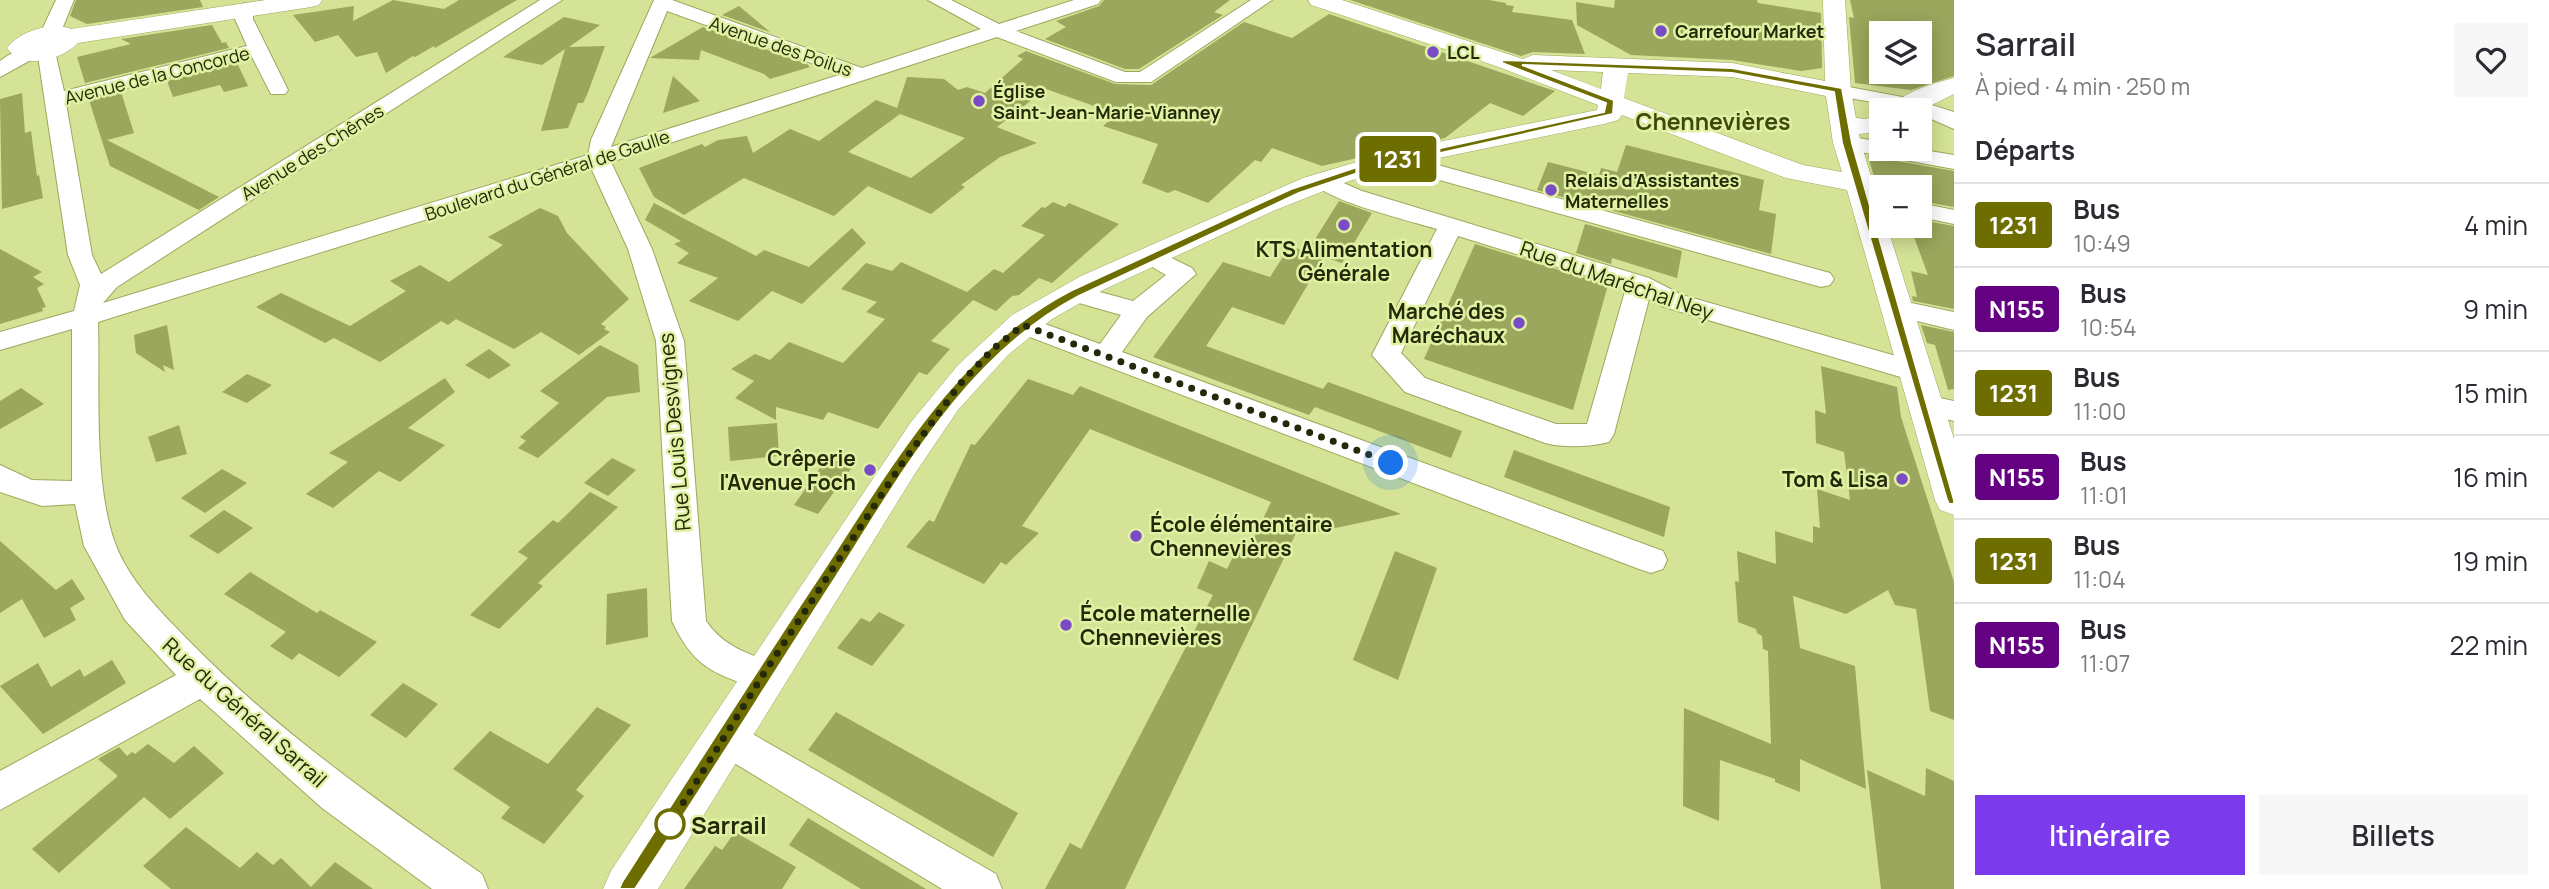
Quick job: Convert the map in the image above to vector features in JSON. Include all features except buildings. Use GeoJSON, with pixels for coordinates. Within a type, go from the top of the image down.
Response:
{"type":"FeatureCollection","features":[{"type":"Feature","properties":{"kind":"main road"},"geometry":{"type":"LineString","coordinates":[[36,44],[311,0]]}},
{"type":"Feature","properties":{"kind":"main road"},"geometry":{"type":"LineString","coordinates":[[1319,0],[1505,61],[1796,172],[1868,195]]}},
{"type":"Feature","properties":{"kind":"main road"},"geometry":{"type":"LineString","coordinates":[[1834,0],[1838,90],[1845,135],[1868,195],[1914,371],[1940,408],[1954,500]]}},
{"type":"Feature","properties":{"kind":"main road"},"geometry":{"type":"LineString","coordinates":[[1505,61],[1732,70],[1838,90]]}},
{"type":"Feature","properties":{"kind":"main road"},"geometry":{"type":"LineString","coordinates":[[629,889],[763,675],[901,465],[960,384],[993,349],[1023,325],[1074,293],[1309,186],[1394,160],[1609,114],[1617,65]]}},
{"type":"Feature","properties":{"kind":"main road"},"geometry":{"type":"LineString","coordinates":[[1924,98],[1954,86]]}},
{"type":"Feature","properties":{"kind":"main road"},"geometry":{"type":"LineString","coordinates":[[1845,135],[1869,128]]}},
{"type":"Feature","properties":{"kind":"street"},"geometry":{"type":"LineString","coordinates":[[0,71],[36,44],[65,0]]}},
{"type":"Feature","properties":{"kind":"street","name":"Avenue des Chênes"},"geometry":{"type":"LineString","coordinates":[[88,308],[108,281],[554,0]]}},
{"type":"Feature","properties":{"kind":"street"},"geometry":{"type":"LineString","coordinates":[[937,0],[997,30],[1123,78],[1144,78],[1263,0]]}},
{"type":"Feature","properties":{"kind":"street","name":"Boulevard du Général de Gaulle"},"geometry":{"type":"LineString","coordinates":[[0,341],[88,308],[186,288],[1092,0]]}},
{"type":"Feature","properties":{"kind":"street"},"geometry":{"type":"LineString","coordinates":[[598,159],[601,140],[662,2]]}},
{"type":"Feature","properties":{"kind":"street","name":"Avenue des Poilus"},"geometry":{"type":"LineString","coordinates":[[662,2],[861,74]]}},
{"type":"Feature","properties":{"kind":"street","name":"Avenue de la Concorde"},"geometry":{"type":"LineString","coordinates":[[244,9],[244,19],[278,90]]}},
{"type":"Feature","properties":{"kind":"street","name":"Rue du Général Sarrail"},"geometry":{"type":"LineString","coordinates":[[36,44],[50,60],[53,100],[80,255],[93,285],[88,308],[87,490],[100,546],[137,610],[203,679],[336,795],[467,889]]}},
{"type":"Feature","properties":{"kind":"street","name":"Avenue de la Concorde"},"geometry":{"type":"LineString","coordinates":[[53,100],[260,49]]}},
{"type":"Feature","properties":{"kind":"street"},"geometry":{"type":"LineString","coordinates":[[1838,90],[1870,98]]}},
{"type":"Feature","properties":{"kind":"street"},"geometry":{"type":"LineString","coordinates":[[1932,113],[1951,118],[1954,123]]}},
{"type":"Feature","properties":{"kind":"street"},"geometry":{"type":"LineString","coordinates":[[1845,135],[1954,162]]}},
{"type":"Feature","properties":{"kind":"street","name":"Rue Louis Desvignes"},"geometry":{"type":"LineString","coordinates":[[598,159],[640,249],[670,341],[689,621],[695,637],[706,650],[763,675]]}},
{"type":"Feature","properties":{"kind":"street"},"geometry":{"type":"LineString","coordinates":[[1394,160],[1821,279]]}},
{"type":"Feature","properties":{"kind":"street"},"geometry":{"type":"LineString","coordinates":[[1309,186],[1380,218]]}},
{"type":"Feature","properties":{"kind":"street","name":"Rue du Maréchal Ney"},"geometry":{"type":"LineString","coordinates":[[1309,186],[1354,196],[1640,284],[1673,301],[1914,371]]}},
{"type":"Feature","properties":{"kind":"street"},"geometry":{"type":"LineString","coordinates":[[1932,212],[1954,217]]}},
{"type":"Feature","properties":{"kind":"street"},"geometry":{"type":"LineString","coordinates":[[1451,226],[1385,355],[1415,385],[1555,435],[1599,434],[1640,284]]}},
{"type":"Feature","properties":{"kind":"street"},"geometry":{"type":"LineString","coordinates":[[1105,356],[1138,311],[1183,274],[1151,256]]}},
{"type":"Feature","properties":{"kind":"street"},"geometry":{"type":"LineString","coordinates":[[84,262],[131,266],[141,269],[158,285],[186,288]]}},
{"type":"Feature","properties":{"kind":"street"},"geometry":{"type":"LineString","coordinates":[[1074,293],[1138,311]]}},
{"type":"Feature","properties":{"kind":"street"},"geometry":{"type":"LineString","coordinates":[[1897,308],[1954,321]]}},
{"type":"Feature","properties":{"kind":"street"},"geometry":{"type":"LineString","coordinates":[[1023,325],[1651,560]]}},
{"type":"Feature","properties":{"kind":"street"},"geometry":{"type":"LineString","coordinates":[[0,476],[12,486],[48,496],[87,490]]}},
{"type":"Feature","properties":{"kind":"street"},"geometry":{"type":"LineString","coordinates":[[0,791],[203,679]]}},
{"type":"Feature","properties":{"kind":"street"},"geometry":{"type":"LineString","coordinates":[[724,737],[981,889]]}},
{"type":"Feature","properties":{"kind":"bus line","name":"1231"},"geometry":{"type":"LineString","coordinates":[[629,889],[763,675],[901,465],[960,384],[993,349],[1045,309],[1074,293],[1295,191],[1394,160],[1609,114],[1611,102],[1505,61],[1732,70],[1838,90],[1847,143],[1858,184],[1954,500]]}},
{"type":"Feature","properties":{"kind":"place","name":"Carrefour Market"},"geometry":{"type":"Point","coordinates":[1661,31]}},
{"type":"Feature","properties":{"kind":"place","name":"LCL"},"geometry":{"type":"Point","coordinates":[1433,52]}},
{"type":"Feature","properties":{"kind":"place","name":"Église Saint-Jean-Marie-Vianney"},"geometry":{"type":"Point","coordinates":[979,101]}},
{"type":"Feature","properties":{"kind":"place","name":"Relais d’Assistantes Maternelles"},"geometry":{"type":"Point","coordinates":[1551,190]}},
{"type":"Feature","properties":{"kind":"place","name":"KTS Alimentation Générale"},"geometry":{"type":"Point","coordinates":[1344,225]}},
{"type":"Feature","properties":{"kind":"place","name":"Marché des Maréchaux"},"geometry":{"type":"Point","coordinates":[1519,323]}},
{"type":"Feature","properties":{"kind":"place","name":"Crêperie l'Avenue Foch"},"geometry":{"type":"Point","coordinates":[870,470]}},
{"type":"Feature","properties":{"kind":"place","name":"Tom & Lisa"},"geometry":{"type":"Point","coordinates":[1902,479]}},
{"type":"Feature","properties":{"kind":"place","name":"École élémentaire Chennevières"},"geometry":{"type":"Point","coordinates":[1136,536]}},
{"type":"Feature","properties":{"kind":"place","name":"École maternelle Chennevières"},"geometry":{"type":"Point","coordinates":[1066,625]}},
{"type":"Feature","properties":{"kind":"place","name":"Sarrail"},"geometry":{"type":"Point","coordinates":[670,824]}},
{"type":"Feature","properties":{"kind":"district","name":"Chennevières"},"geometry":{"type":"Point","coordinates":[1713,121]}},
{"type":"Feature","properties":{"kind":"route"},"geometry":{"type":"LineString","coordinates":[[670,824],[763,675],[901,465],[960,384],[993,349],[1023,325],[1391,463]]}}]}
